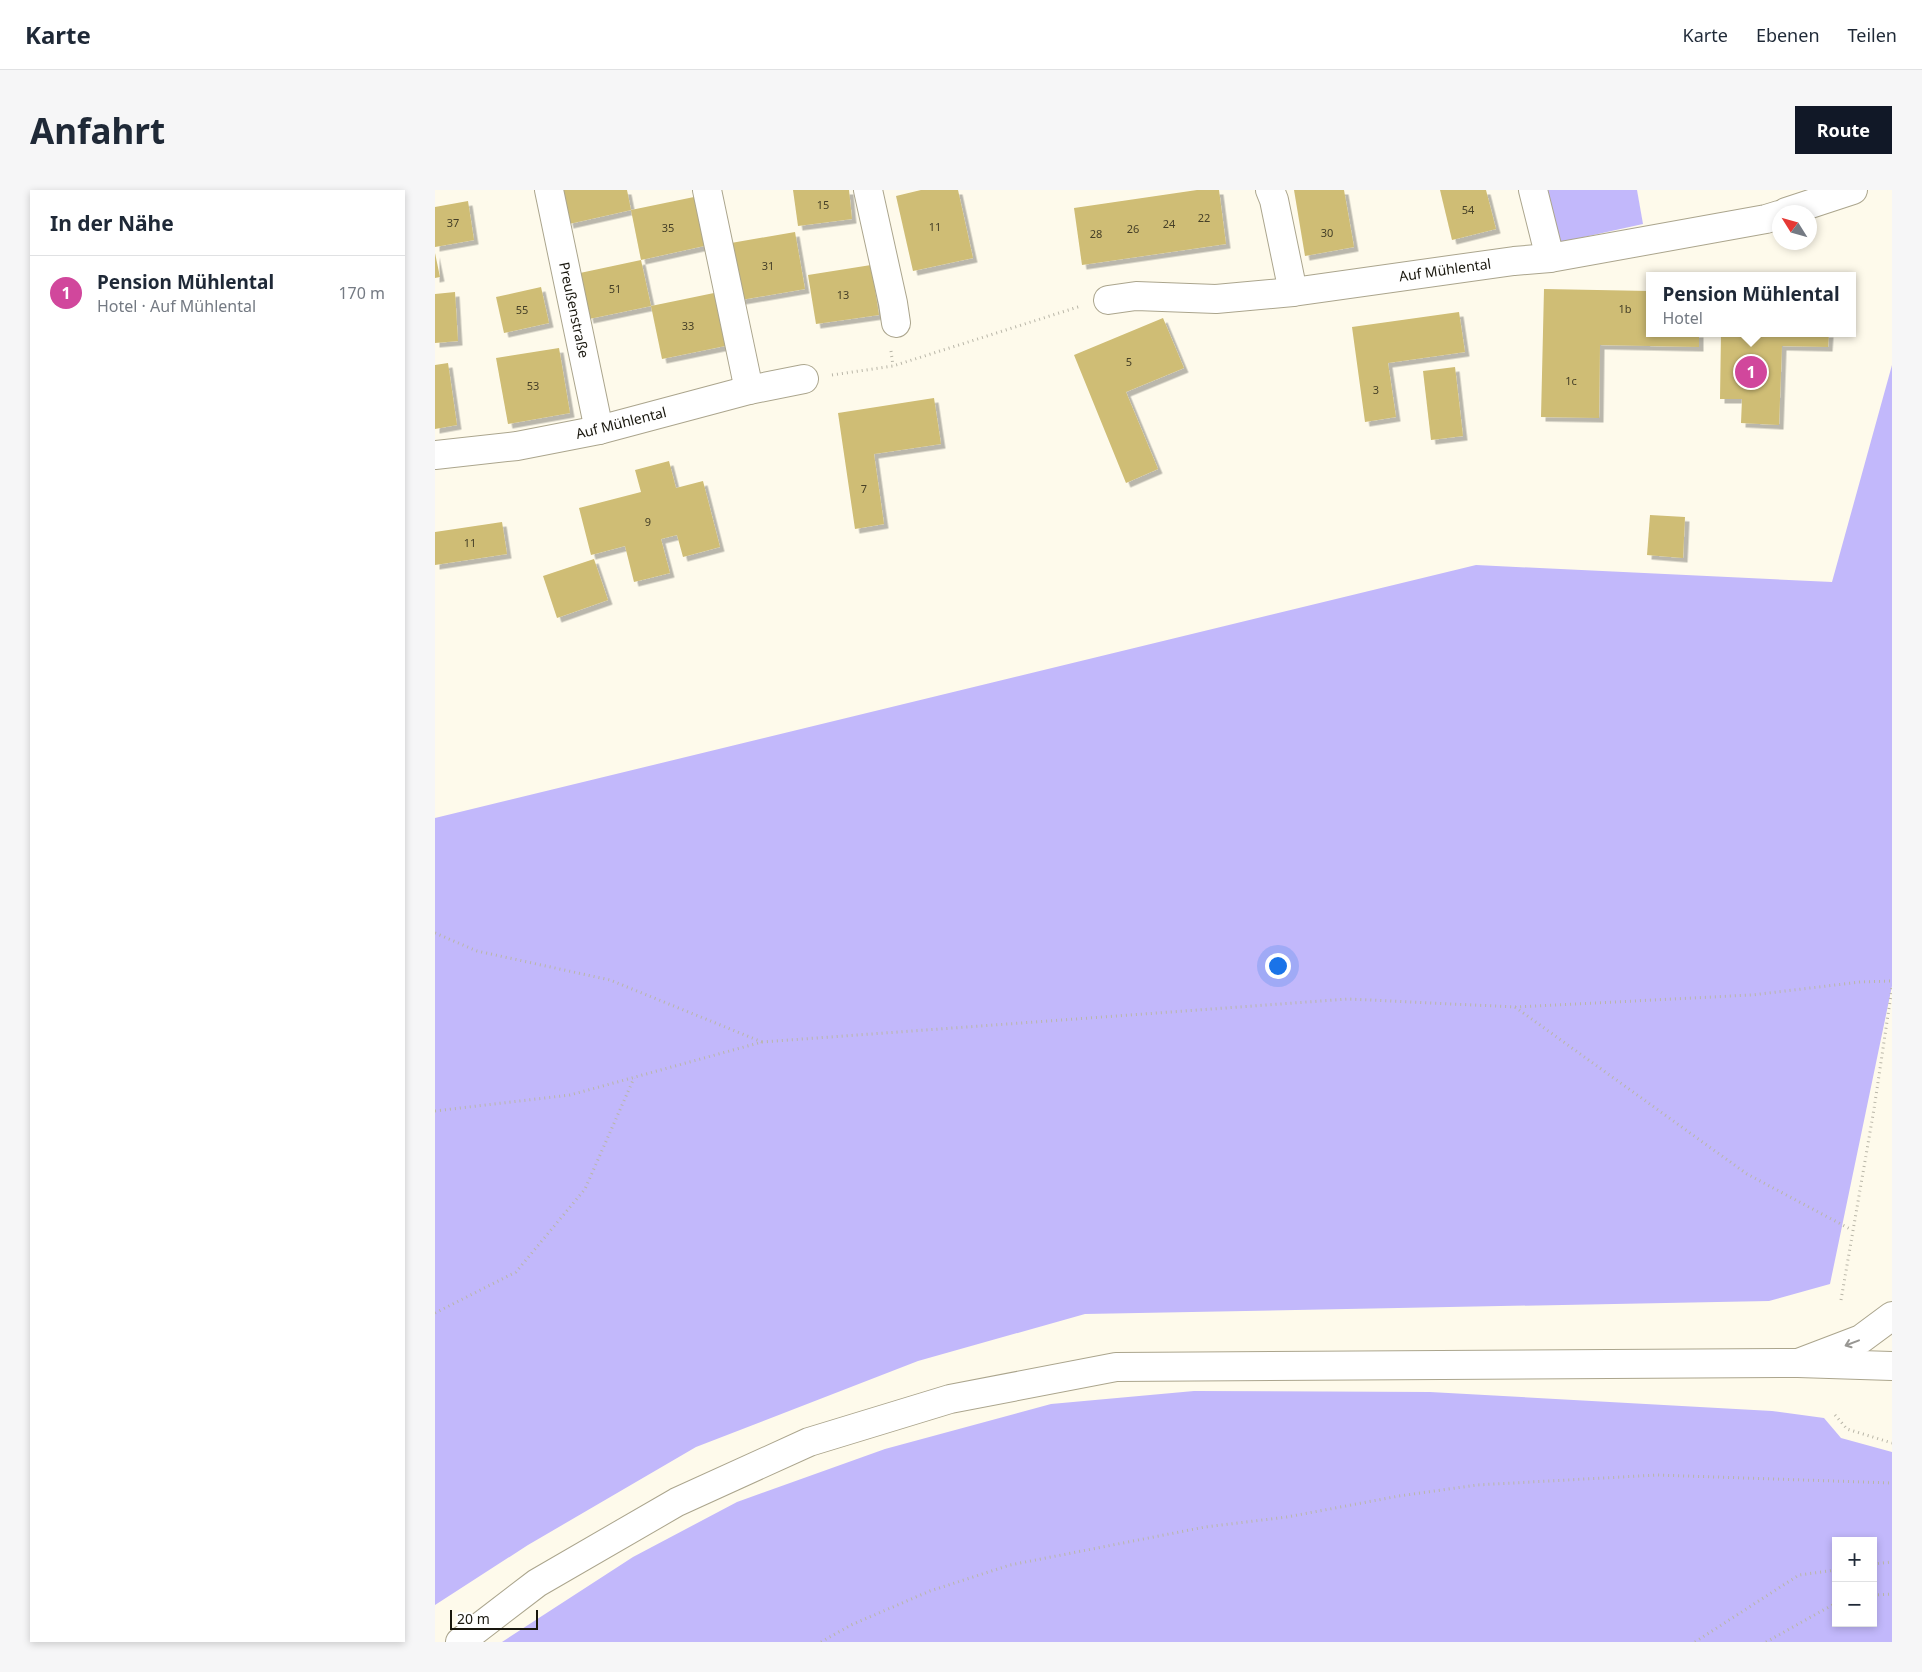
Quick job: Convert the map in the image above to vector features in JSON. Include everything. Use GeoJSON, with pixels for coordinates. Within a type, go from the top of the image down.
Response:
{"type":"FeatureCollection","features":[{"type":"Feature","properties":{"kind":"main road","name":"Preußenstraße"},"geometry":{"type":"LineString","coordinates":[[549,190],[599,430]]}},
{"type":"Feature","properties":{"kind":"main road"},"geometry":{"type":"LineString","coordinates":[[707,190],[749,390]]}},
{"type":"Feature","properties":{"kind":"main road"},"geometry":{"type":"LineString","coordinates":[[867,190],[896,323]]}},
{"type":"Feature","properties":{"kind":"main road"},"geometry":{"type":"LineString","coordinates":[[1269,190],[1274,200],[1293,292]]}},
{"type":"Feature","properties":{"kind":"main road"},"geometry":{"type":"LineString","coordinates":[[1533,190],[1551,258]]}},
{"type":"Feature","properties":{"kind":"main road"},"geometry":{"type":"LineString","coordinates":[[1807,205],[1853,190]]}},
{"type":"Feature","properties":{"kind":"main road","name":"Auf Mühlental"},"geometry":{"type":"LineString","coordinates":[[1108,300],[1136,296],[1216,299],[1293,292],[1514,261],[1551,258],[1772,217]]}},
{"type":"Feature","properties":{"kind":"main road","name":"Auf Mühlental"},"geometry":{"type":"LineString","coordinates":[[435,455],[517,446],[599,430],[749,390],[804,378]]}},
{"type":"Feature","properties":{"kind":"main road"},"geometry":{"type":"LineString","coordinates":[[1798,1363],[1861,1339],[1892,1316]]}},
{"type":"Feature","properties":{"kind":"main road"},"geometry":{"type":"LineString","coordinates":[[460,1642],[537,1583],[677,1502],[809,1442],[950,1399],[1116,1367],[1798,1363],[1892,1366]]}},
{"type":"Feature","properties":{"kind":"path"},"geometry":{"type":"LineString","coordinates":[[804,378],[893,366],[1094,302],[1108,300]]}},
{"type":"Feature","properties":{"kind":"path"},"geometry":{"type":"LineString","coordinates":[[435,933],[477,951],[609,980],[762,1042]]}},
{"type":"Feature","properties":{"kind":"path"},"geometry":{"type":"LineString","coordinates":[[435,1111],[570,1095],[762,1042],[1348,999],[1515,1006],[1752,995],[1860,982],[1892,981]]}},
{"type":"Feature","properties":{"kind":"path"},"geometry":{"type":"LineString","coordinates":[[1841,1300],[1874,1109],[1892,988]]}},
{"type":"Feature","properties":{"kind":"path"},"geometry":{"type":"LineString","coordinates":[[1515,1006],[1747,1174],[1853,1230]]}},
{"type":"Feature","properties":{"kind":"path"},"geometry":{"type":"LineString","coordinates":[[435,1312],[516,1272],[585,1189],[635,1077]]}},
{"type":"Feature","properties":{"kind":"path"},"geometry":{"type":"LineString","coordinates":[[1835,1415],[1847,1429],[1892,1442]]}},
{"type":"Feature","properties":{"kind":"path"},"geometry":{"type":"LineString","coordinates":[[821,1642],[851,1626],[930,1591],[1010,1565],[1205,1527],[1287,1517],[1399,1496],[1477,1485],[1657,1475],[1892,1483]]}},
{"type":"Feature","properties":{"kind":"path"},"geometry":{"type":"LineString","coordinates":[[1877,1564],[1892,1562]]}},
{"type":"Feature","properties":{"kind":"path"},"geometry":{"type":"LineString","coordinates":[[1695,1642],[1799,1575],[1832,1571]]}},
{"type":"Feature","properties":{"kind":"path"},"geometry":{"type":"LineString","coordinates":[[1877,1595],[1892,1594]]}},
{"type":"Feature","properties":{"kind":"path"},"geometry":{"type":"LineString","coordinates":[[1766,1642],[1832,1605]]}},
{"type":"Feature","properties":{"kind":"shaded area"},"geometry":{"type":"Polygon","coordinates":[[[1544,190],[1637,190],[1643,224],[1557,243],[1544,190]]]}},
{"type":"Feature","properties":{"kind":"shaded area"},"geometry":{"type":"Polygon","coordinates":[[[1892,365],[1892,986],[1830,1284],[1769,1301],[1085,1314],[918,1361],[696,1447],[528,1545],[435,1605],[435,818],[1476,565],[1832,582],[1892,365]]]}},
{"type":"Feature","properties":{"kind":"shaded area"},"geometry":{"type":"Polygon","coordinates":[[[1194,1391],[1430,1392],[1772,1411],[1824,1418],[1841,1438],[1892,1452],[1892,1642],[502,1642],[633,1557],[737,1502],[885,1449],[1051,1404],[1194,1391]]]}},
{"type":"Feature","properties":{"kind":"building"},"geometry":{"type":"Polygon","coordinates":[[[562,190],[627,190],[631,210],[569,224],[562,190]]]}},
{"type":"Feature","properties":{"kind":"building"},"geometry":{"type":"Polygon","coordinates":[[[793,190],[849,190],[852,219],[798,226],[793,190]]]}},
{"type":"Feature","properties":{"kind":"building"},"geometry":{"type":"Polygon","coordinates":[[[921,190],[958,190],[973,258],[913,271],[896,196],[921,190]]]}},
{"type":"Feature","properties":{"kind":"building"},"geometry":{"type":"Polygon","coordinates":[[[1197,190],[1219,190],[1226,244],[1082,265],[1074,208],[1197,190]]]}},
{"type":"Feature","properties":{"kind":"building"},"geometry":{"type":"Polygon","coordinates":[[[1294,190],[1344,190],[1354,247],[1305,256],[1294,190]]]}},
{"type":"Feature","properties":{"kind":"building"},"geometry":{"type":"Polygon","coordinates":[[[1440,190],[1486,190],[1496,229],[1452,240],[1440,190]]]}},
{"type":"Feature","properties":{"kind":"building"},"geometry":{"type":"Polygon","coordinates":[[[694,197],[704,246],[641,260],[631,210],[694,197]]]}},
{"type":"Feature","properties":{"kind":"building"},"geometry":{"type":"Polygon","coordinates":[[[468,201],[474,240],[435,247],[435,207],[468,201]]]}},
{"type":"Feature","properties":{"kind":"building"},"geometry":{"type":"Polygon","coordinates":[[[795,232],[805,289],[741,300],[731,243],[795,232]]]}},
{"type":"Feature","properties":{"kind":"building"},"geometry":{"type":"Polygon","coordinates":[[[435,253],[440,277],[435,278],[435,253]]]}},
{"type":"Feature","properties":{"kind":"building"},"geometry":{"type":"Polygon","coordinates":[[[641,260],[651,306],[589,319],[580,273],[641,260]]]}},
{"type":"Feature","properties":{"kind":"building"},"geometry":{"type":"Polygon","coordinates":[[[871,265],[879,315],[816,324],[808,275],[871,265]]]}},
{"type":"Feature","properties":{"kind":"building"},"geometry":{"type":"Polygon","coordinates":[[[541,287],[549,323],[504,333],[496,297],[541,287]]]}},
{"type":"Feature","properties":{"kind":"building"},"geometry":{"type":"Polygon","coordinates":[[[1544,289],[1646,291],[1646,337],[1699,337],[1699,347],[1600,345],[1599,418],[1541,417],[1544,289]]]}},
{"type":"Feature","properties":{"kind":"building"},"geometry":{"type":"Polygon","coordinates":[[[455,292],[458,341],[435,343],[435,294],[455,292]]]}},
{"type":"Feature","properties":{"kind":"building"},"geometry":{"type":"Polygon","coordinates":[[[714,293],[725,346],[662,359],[651,306],[714,293]]]}},
{"type":"Feature","properties":{"kind":"building"},"geometry":{"type":"Polygon","coordinates":[[[1459,312],[1465,352],[1388,363],[1396,417],[1365,422],[1352,327],[1459,312]]]}},
{"type":"Feature","properties":{"kind":"building"},"geometry":{"type":"Polygon","coordinates":[[[1163,318],[1184,368],[1126,392],[1158,469],[1126,483],[1074,355],[1163,318]]]}},
{"type":"Feature","properties":{"kind":"building"},"geometry":{"type":"Polygon","coordinates":[[[1721,337],[1829,337],[1828,347],[1782,346],[1779,425],[1741,423],[1742,399],[1720,399],[1721,337]]]}},
{"type":"Feature","properties":{"kind":"building"},"geometry":{"type":"Polygon","coordinates":[[[559,348],[570,413],[508,424],[496,358],[559,348]]]}},
{"type":"Feature","properties":{"kind":"building"},"geometry":{"type":"Polygon","coordinates":[[[448,363],[457,425],[435,429],[435,365],[448,363]]]}},
{"type":"Feature","properties":{"kind":"building"},"geometry":{"type":"Polygon","coordinates":[[[1455,367],[1463,436],[1431,440],[1423,371],[1455,367]]]}},
{"type":"Feature","properties":{"kind":"building"},"geometry":{"type":"Polygon","coordinates":[[[934,398],[941,444],[874,454],[884,524],[855,529],[838,413],[934,398]]]}},
{"type":"Feature","properties":{"kind":"building"},"geometry":{"type":"Polygon","coordinates":[[[669,461],[676,488],[703,481],[720,547],[683,557],[677,535],[661,539],[670,573],[634,582],[625,546],[591,555],[579,508],[641,492],[635,470],[669,461]]]}},
{"type":"Feature","properties":{"kind":"building"},"geometry":{"type":"Polygon","coordinates":[[[1650,515],[1685,517],[1683,558],[1647,555],[1650,515]]]}},
{"type":"Feature","properties":{"kind":"building"},"geometry":{"type":"Polygon","coordinates":[[[502,522],[507,554],[435,565],[435,532],[502,522]]]}},
{"type":"Feature","properties":{"kind":"building"},"geometry":{"type":"Polygon","coordinates":[[[594,559],[608,600],[557,618],[543,576],[594,559]]]}},
{"type":"Feature","properties":{"kind":"place","name":"Pension Mühlental"},"geometry":{"type":"Point","coordinates":[1751,372]}}]}
